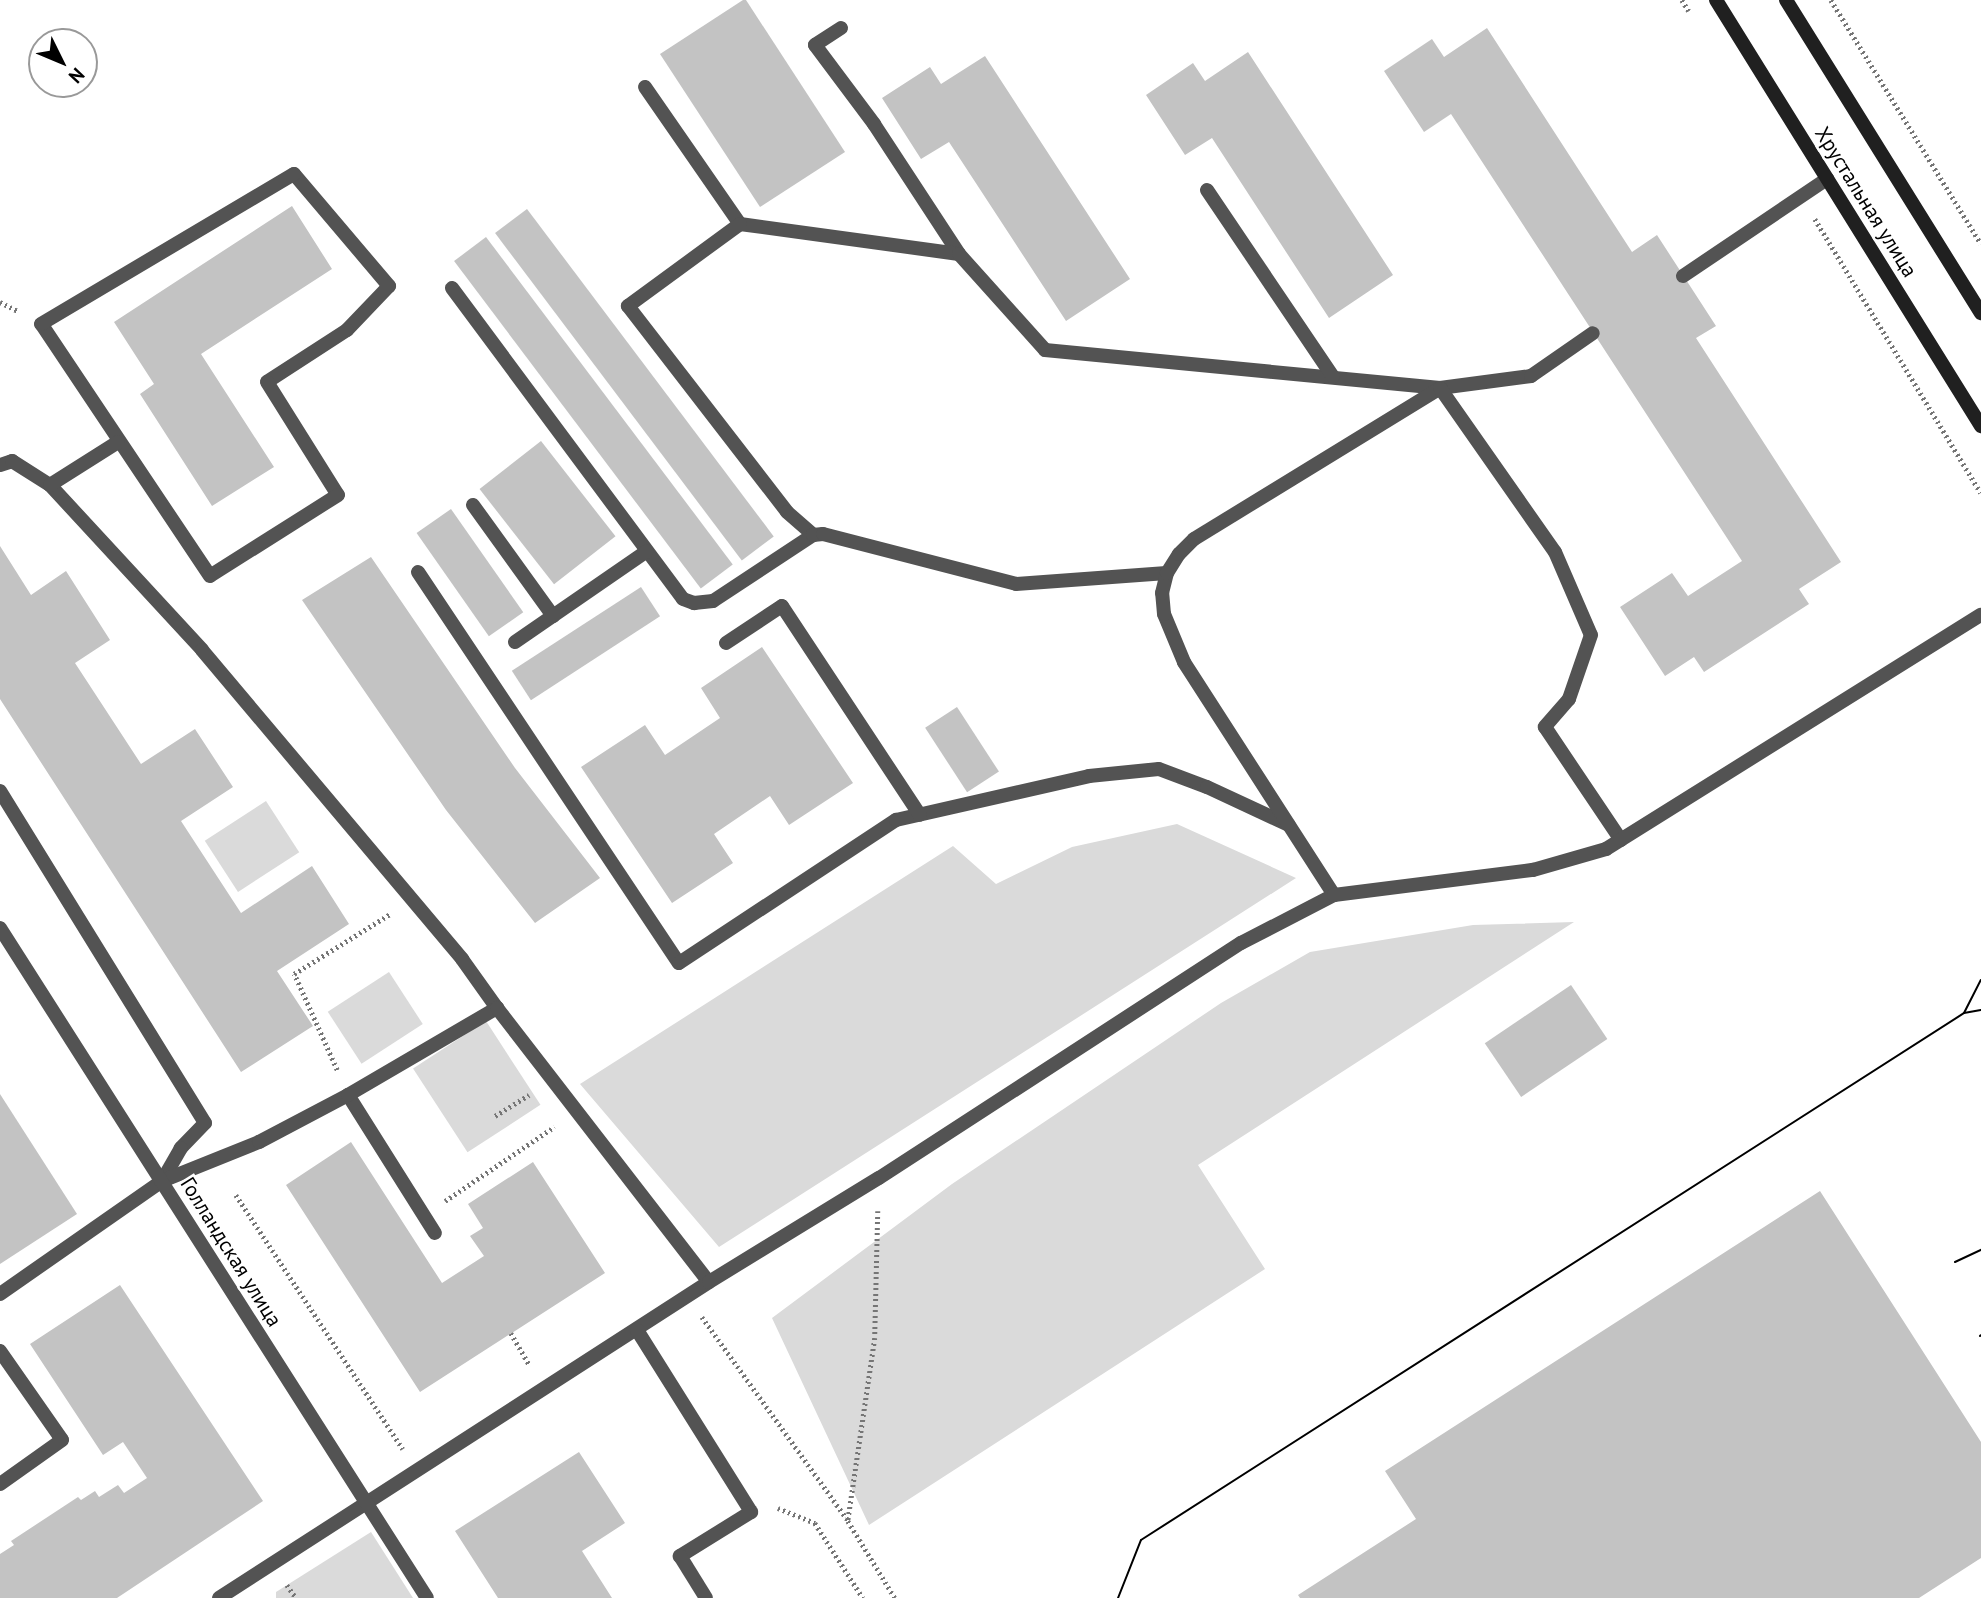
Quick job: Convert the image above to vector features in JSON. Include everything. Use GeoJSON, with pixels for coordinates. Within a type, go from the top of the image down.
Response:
{"type":"FeatureCollection","features":[{"type":"Feature","properties":{"kind":"main road","name":"Хрустальная улица"},"geometry":{"type":"LineString","coordinates":[[1716,0],[1981,426]]}},
{"type":"Feature","properties":{"kind":"main road","name":"Хрустальная улица"},"geometry":{"type":"LineString","coordinates":[[1786,0],[1981,313]]}},
{"type":"Feature","properties":{"kind":"street"},"geometry":{"type":"LineString","coordinates":[[841,28],[815,45],[874,124],[959,254],[1045,350],[1440,388],[1531,376],[1593,333]]}},
{"type":"Feature","properties":{"kind":"street"},"geometry":{"type":"LineString","coordinates":[[645,87],[740,224]]}},
{"type":"Feature","properties":{"kind":"street"},"geometry":{"type":"LineString","coordinates":[[294,174],[389,286],[347,330],[267,382],[338,495],[210,576],[118,442],[41,324],[294,174]]}},
{"type":"Feature","properties":{"kind":"street"},"geometry":{"type":"LineString","coordinates":[[1684,276],[1827,179]]}},
{"type":"Feature","properties":{"kind":"street"},"geometry":{"type":"LineString","coordinates":[[1207,190],[1333,377]]}},
{"type":"Feature","properties":{"kind":"street"},"geometry":{"type":"LineString","coordinates":[[813,535],[787,512],[628,306],[740,224],[959,254]]}},
{"type":"Feature","properties":{"kind":"street"},"geometry":{"type":"LineString","coordinates":[[452,288],[683,599],[704,603],[726,595],[813,535],[822,534],[1016,584],[1167,573]]}},
{"type":"Feature","properties":{"kind":"street"},"geometry":{"type":"LineString","coordinates":[[1334,895],[1184,662],[1164,614],[1162,593],[1167,573],[1179,554],[1194,539],[1440,388]]}},
{"type":"Feature","properties":{"kind":"street"},"geometry":{"type":"LineString","coordinates":[[1440,388],[1555,552],[1591,635],[1569,699],[1545,727],[1621,840]]}},
{"type":"Feature","properties":{"kind":"street"},"geometry":{"type":"LineString","coordinates":[[50,485],[118,442]]}},
{"type":"Feature","properties":{"kind":"street"},"geometry":{"type":"LineString","coordinates":[[0,466],[12,461],[50,485],[202,650],[462,959],[709,1282]]}},
{"type":"Feature","properties":{"kind":"street"},"geometry":{"type":"LineString","coordinates":[[473,505],[553,616]]}},
{"type":"Feature","properties":{"kind":"street"},"geometry":{"type":"LineString","coordinates":[[515,642],[648,551]]}},
{"type":"Feature","properties":{"kind":"street"},"geometry":{"type":"LineString","coordinates":[[418,572],[679,963],[896,820],[1089,776],[1159,769],[1207,787],[1290,825]]}},
{"type":"Feature","properties":{"kind":"street"},"geometry":{"type":"LineString","coordinates":[[726,643],[782,606],[920,816]]}},
{"type":"Feature","properties":{"kind":"street"},"geometry":{"type":"LineString","coordinates":[[219,1598],[709,1282],[879,1178],[1241,943],[1334,895],[1533,870],[1606,849],[1981,615]]}},
{"type":"Feature","properties":{"kind":"street"},"geometry":{"type":"LineString","coordinates":[[0,791],[205,1123],[181,1148],[162,1181]]}},
{"type":"Feature","properties":{"kind":"street","name":"Голландская улица"},"geometry":{"type":"LineString","coordinates":[[0,928],[427,1598]]}},
{"type":"Feature","properties":{"kind":"street"},"geometry":{"type":"LineString","coordinates":[[0,1294],[162,1181],[259,1142],[348,1095],[497,1008]]}},
{"type":"Feature","properties":{"kind":"street"},"geometry":{"type":"LineString","coordinates":[[348,1095],[435,1233]]}},
{"type":"Feature","properties":{"kind":"street"},"geometry":{"type":"LineString","coordinates":[[637,1329],[751,1512],[680,1556],[706,1598]]}},
{"type":"Feature","properties":{"kind":"street"},"geometry":{"type":"LineString","coordinates":[[0,1351],[62,1440],[0,1484]]}},
{"type":"Feature","properties":{"kind":"path"},"geometry":{"type":"LineString","coordinates":[[1682,0],[1696,23]]}},
{"type":"Feature","properties":{"kind":"path"},"geometry":{"type":"LineString","coordinates":[[1831,0],[1981,244]]}},
{"type":"Feature","properties":{"kind":"path"},"geometry":{"type":"LineString","coordinates":[[1801,197],[1981,494]]}},
{"type":"Feature","properties":{"kind":"path"},"geometry":{"type":"LineString","coordinates":[[348,1095],[294,974],[412,900]]}},
{"type":"Feature","properties":{"kind":"path"},"geometry":{"type":"LineString","coordinates":[[495,1116],[529,1094]]}},
{"type":"Feature","properties":{"kind":"path"},"geometry":{"type":"LineString","coordinates":[[425,1215],[579,1113]]}},
{"type":"Feature","properties":{"kind":"path"},"geometry":{"type":"LineString","coordinates":[[848,1521],[875,1338],[879,1178]]}},
{"type":"Feature","properties":{"kind":"path"},"geometry":{"type":"LineString","coordinates":[[236,1195],[408,1458]]}},
{"type":"Feature","properties":{"kind":"path"},"geometry":{"type":"LineString","coordinates":[[688,1297],[848,1521],[895,1598]]}},
{"type":"Feature","properties":{"kind":"path"},"geometry":{"type":"LineString","coordinates":[[511,1333],[543,1390]]}},
{"type":"Feature","properties":{"kind":"path"},"geometry":{"type":"LineString","coordinates":[[738,1492],[815,1523],[863,1598]]}},
{"type":"Feature","properties":{"kind":"shaded area"},"geometry":{"type":"Polygon","coordinates":[[[266,801],[299,852],[238,892],[205,841],[266,801]]]}},
{"type":"Feature","properties":{"kind":"shaded area"},"geometry":{"type":"Polygon","coordinates":[[[1177,824],[1296,878],[719,1247],[580,1084],[953,846],[996,884],[1072,847],[1177,824]]]}},
{"type":"Feature","properties":{"kind":"shaded area"},"geometry":{"type":"Polygon","coordinates":[[[1574,922],[1198,1165],[1265,1269],[869,1525],[772,1318],[952,1184],[1221,1003],[1310,952],[1473,925],[1574,922]]]}},
{"type":"Feature","properties":{"kind":"shaded area"},"geometry":{"type":"Polygon","coordinates":[[[389,972],[423,1024],[362,1064],[328,1012],[389,972]]]}},
{"type":"Feature","properties":{"kind":"shaded area"},"geometry":{"type":"Polygon","coordinates":[[[486,1021],[540,1105],[467,1152],[413,1068],[486,1021]]]}},
{"type":"Feature","properties":{"kind":"shaded area"},"geometry":{"type":"Polygon","coordinates":[[[371,1532],[413,1598],[276,1598],[276,1592],[371,1532]]]}},
{"type":"Feature","properties":{"kind":"building"},"geometry":{"type":"Polygon","coordinates":[[[746,0],[845,152],[760,207],[660,54],[746,0]]]}},
{"type":"Feature","properties":{"kind":"building"},"geometry":{"type":"Polygon","coordinates":[[[1487,28],[1632,252],[1657,235],[1716,326],[1696,338],[1841,562],[1799,589],[1809,604],[1704,672],[1694,657],[1665,676],[1620,607],[1672,573],[1688,596],[1742,561],[1451,114],[1424,132],[1384,71],[1432,39],[1444,57],[1487,28]]]}},
{"type":"Feature","properties":{"kind":"building"},"geometry":{"type":"Polygon","coordinates":[[[1248,52],[1393,275],[1329,318],[1212,138],[1185,155],[1146,95],[1193,63],[1205,81],[1248,52]]]}},
{"type":"Feature","properties":{"kind":"building"},"geometry":{"type":"Polygon","coordinates":[[[985,56],[1130,279],[1066,321],[949,142],[921,159],[882,98],[930,67],[941,84],[985,56]]]}},
{"type":"Feature","properties":{"kind":"building"},"geometry":{"type":"Polygon","coordinates":[[[292,206],[332,269],[201,354],[274,467],[212,506],[140,394],[154,384],[114,322],[292,206]]]}},
{"type":"Feature","properties":{"kind":"building"},"geometry":{"type":"Polygon","coordinates":[[[527,209],[774,536],[742,561],[495,233],[527,209]]]}},
{"type":"Feature","properties":{"kind":"building"},"geometry":{"type":"Polygon","coordinates":[[[486,237],[733,564],[701,589],[454,261],[486,237]]]}},
{"type":"Feature","properties":{"kind":"building"},"geometry":{"type":"Polygon","coordinates":[[[541,441],[615,536],[554,584],[480,489],[541,441]]]}},
{"type":"Feature","properties":{"kind":"building"},"geometry":{"type":"Polygon","coordinates":[[[451,509],[523,612],[489,636],[417,533],[451,509]]]}},
{"type":"Feature","properties":{"kind":"building"},"geometry":{"type":"Polygon","coordinates":[[[0,546],[31,595],[66,571],[110,640],[75,663],[141,764],[195,729],[233,787],[181,821],[241,913],[312,866],[349,924],[277,971],[313,1026],[241,1072],[0,699],[0,546]]]}},
{"type":"Feature","properties":{"kind":"building"},"geometry":{"type":"Polygon","coordinates":[[[371,557],[515,768],[600,878],[535,923],[446,810],[302,600],[371,557]]]}},
{"type":"Feature","properties":{"kind":"building"},"geometry":{"type":"Polygon","coordinates":[[[641,587],[660,616],[531,700],[512,671],[641,587]]]}},
{"type":"Feature","properties":{"kind":"building"},"geometry":{"type":"Polygon","coordinates":[[[762,647],[853,783],[789,825],[770,796],[714,834],[733,863],[672,903],[581,767],[645,725],[665,755],[720,718],[701,688],[762,647]]]}},
{"type":"Feature","properties":{"kind":"building"},"geometry":{"type":"Polygon","coordinates":[[[957,707],[999,772],[967,792],[925,728],[957,707]]]}},
{"type":"Feature","properties":{"kind":"building"},"geometry":{"type":"Polygon","coordinates":[[[1571,985],[1607,1039],[1521,1097],[1485,1043],[1571,985]]]}},
{"type":"Feature","properties":{"kind":"building"},"geometry":{"type":"Polygon","coordinates":[[[0,1094],[77,1214],[0,1264],[0,1094]]]}},
{"type":"Feature","properties":{"kind":"building"},"geometry":{"type":"Polygon","coordinates":[[[351,1142],[442,1283],[484,1256],[470,1236],[483,1228],[468,1204],[533,1162],[605,1273],[420,1392],[286,1185],[351,1142]]]}},
{"type":"Feature","properties":{"kind":"building"},"geometry":{"type":"Polygon","coordinates":[[[1820,1191],[1981,1442],[1981,1558],[1919,1598],[1300,1598],[1298,1595],[1416,1519],[1385,1471],[1820,1191]]]}},
{"type":"Feature","properties":{"kind":"building"},"geometry":{"type":"Polygon","coordinates":[[[120,1285],[263,1501],[117,1598],[0,1598],[0,1554],[14,1545],[11,1541],[78,1497],[81,1500],[95,1491],[99,1497],[118,1485],[124,1493],[147,1478],[123,1442],[103,1455],[30,1344],[120,1285]]]}},
{"type":"Feature","properties":{"kind":"building"},"geometry":{"type":"Polygon","coordinates":[[[579,1452],[625,1523],[582,1551],[612,1598],[498,1598],[455,1531],[579,1452]]]}},
{"type":"Feature","properties":{"kind":"tram line"},"geometry":{"type":"LineString","coordinates":[[1964,1013],[1981,980]]}},
{"type":"Feature","properties":{"kind":"tram line"},"geometry":{"type":"LineString","coordinates":[[1118,1598],[1141,1540],[1964,1013],[1981,1010]]}},
{"type":"Feature","properties":{"kind":"tram line"},"geometry":{"type":"LineString","coordinates":[[1955,1262],[1981,1250]]}}]}
